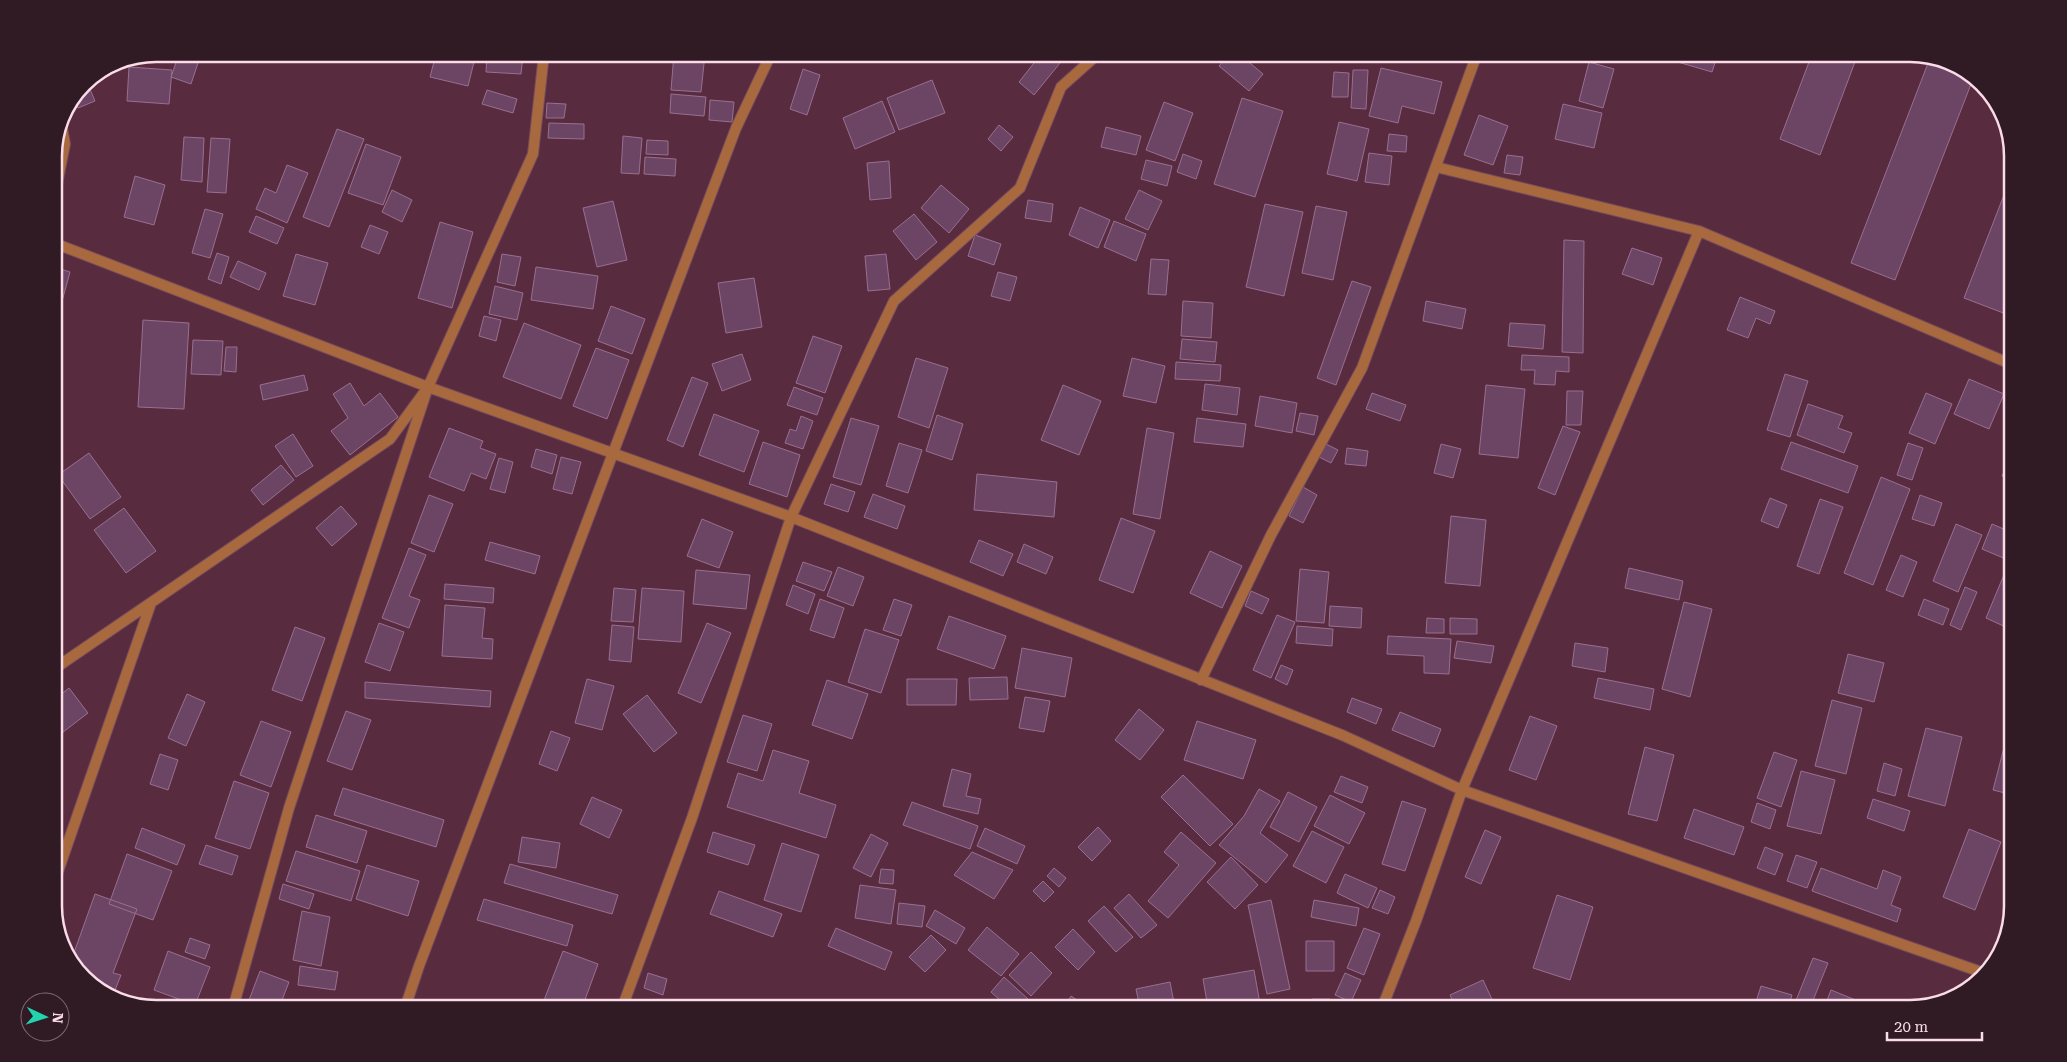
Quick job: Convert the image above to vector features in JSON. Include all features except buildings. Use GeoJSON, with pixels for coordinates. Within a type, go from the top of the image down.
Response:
{"type":"FeatureCollection","features":[{"type":"Feature","properties":{"kind":"street"},"geometry":{"type":"LineString","coordinates":[[625,1000],[692,818],[791,517],[894,302],[1020,188],[1061,87],[1089,62]]}},
{"type":"Feature","properties":{"kind":"street"},"geometry":{"type":"LineString","coordinates":[[1201,680],[1271,535],[1362,368],[1474,62]]}},
{"type":"Feature","properties":{"kind":"street"},"geometry":{"type":"LineString","coordinates":[[235,1000],[288,808],[428,387],[533,154],[543,63]]}},
{"type":"Feature","properties":{"kind":"street"},"geometry":{"type":"LineString","coordinates":[[408,1000],[736,128],[767,63]]}},
{"type":"Feature","properties":{"kind":"street"},"geometry":{"type":"LineString","coordinates":[[63,154],[64,139]]}},
{"type":"Feature","properties":{"kind":"street"},"geometry":{"type":"LineString","coordinates":[[1436,168],[1700,231],[2004,361]]}},
{"type":"Feature","properties":{"kind":"street"},"geometry":{"type":"LineString","coordinates":[[1385,1000],[1416,922],[1462,790],[1700,231]]}},
{"type":"Feature","properties":{"kind":"street"},"geometry":{"type":"LineString","coordinates":[[63,246],[428,387],[791,517],[1342,735],[1462,790],[1978,971]]}},
{"type":"Feature","properties":{"kind":"street"},"geometry":{"type":"LineString","coordinates":[[63,663],[390,438],[428,387]]}},
{"type":"Feature","properties":{"kind":"street"},"geometry":{"type":"LineString","coordinates":[[63,856],[151,603]]}}]}
